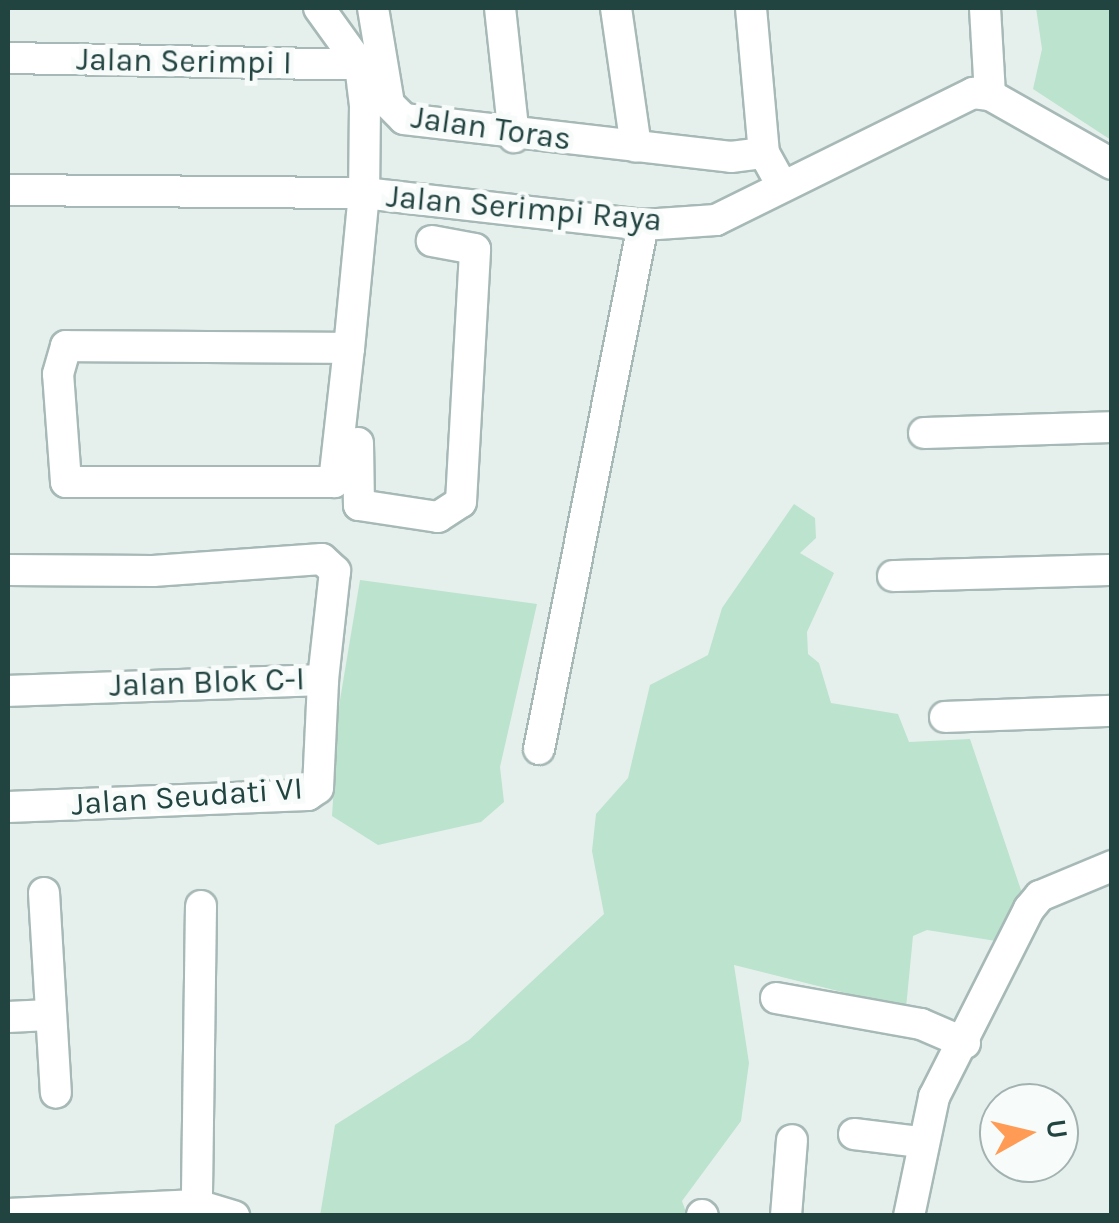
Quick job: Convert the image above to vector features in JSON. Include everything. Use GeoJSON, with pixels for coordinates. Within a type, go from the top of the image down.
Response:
{"type":"FeatureCollection","features":[{"type":"Feature","properties":{"kind":"street"},"geometry":{"type":"LineString","coordinates":[[319,8],[360,65],[372,194],[356,496],[368,508],[438,517],[461,502],[475,249],[432,242]]}},
{"type":"Feature","properties":{"kind":"street","name":"Jalan Toras"},"geometry":{"type":"LineString","coordinates":[[373,8],[393,113],[514,137],[730,157],[764,153]]}},
{"type":"Feature","properties":{"kind":"street"},"geometry":{"type":"LineString","coordinates":[[500,8],[514,137]]}},
{"type":"Feature","properties":{"kind":"street"},"geometry":{"type":"LineString","coordinates":[[616,8],[636,147]]}},
{"type":"Feature","properties":{"kind":"street"},"geometry":{"type":"LineString","coordinates":[[751,8],[764,153],[782,186]]}},
{"type":"Feature","properties":{"kind":"street"},"geometry":{"type":"LineString","coordinates":[[985,8],[990,95],[1112,164]]}},
{"type":"Feature","properties":{"kind":"street","name":"Jalan Serimpi I"},"geometry":{"type":"LineString","coordinates":[[8,58],[360,65]]}},
{"type":"Feature","properties":{"kind":"street","name":"Jalan Serimpi Raya"},"geometry":{"type":"LineString","coordinates":[[8,190],[372,194],[643,225],[716,220],[961,96],[990,95]]}},
{"type":"Feature","properties":{"kind":"street"},"geometry":{"type":"LineString","coordinates":[[349,348],[80,342],[59,357],[66,482],[334,482],[372,194]]}},
{"type":"Feature","properties":{"kind":"street"},"geometry":{"type":"LineString","coordinates":[[539,749],[643,225]]}},
{"type":"Feature","properties":{"kind":"street"},"geometry":{"type":"LineString","coordinates":[[924,432],[1112,427]]}},
{"type":"Feature","properties":{"kind":"street","name":"Jalan Blok C-I"},"geometry":{"type":"LineString","coordinates":[[8,570],[154,571],[322,559],[335,571],[323,680],[8,691]]}},
{"type":"Feature","properties":{"kind":"street"},"geometry":{"type":"LineString","coordinates":[[893,576],[1112,570]]}},
{"type":"Feature","properties":{"kind":"street","name":"Jalan Seudati VI"},"geometry":{"type":"LineString","coordinates":[[8,808],[308,795],[318,788],[323,680]]}},
{"type":"Feature","properties":{"kind":"street"},"geometry":{"type":"LineString","coordinates":[[945,717],[1112,711]]}},
{"type":"Feature","properties":{"kind":"street"},"geometry":{"type":"LineString","coordinates":[[909,1216],[920,1142],[934,1096],[1040,896],[1112,866]]}},
{"type":"Feature","properties":{"kind":"street"},"geometry":{"type":"LineString","coordinates":[[44,893],[56,1093]]}},
{"type":"Feature","properties":{"kind":"street"},"geometry":{"type":"LineString","coordinates":[[197,1205],[200,906]]}},
{"type":"Feature","properties":{"kind":"street"},"geometry":{"type":"LineString","coordinates":[[776,998],[921,1024],[965,1043]]}},
{"type":"Feature","properties":{"kind":"street"},"geometry":{"type":"LineString","coordinates":[[8,1018],[49,1015]]}},
{"type":"Feature","properties":{"kind":"street"},"geometry":{"type":"LineString","coordinates":[[854,1134],[920,1142]]}},
{"type":"Feature","properties":{"kind":"street"},"geometry":{"type":"LineString","coordinates":[[786,1216],[792,1140]]}},
{"type":"Feature","properties":{"kind":"street"},"geometry":{"type":"LineString","coordinates":[[8,1214],[197,1205],[234,1216]]}},
{"type":"Feature","properties":{"kind":"green space"},"geometry":{"type":"Polygon","coordinates":[[[1036,8],[1111,8],[1111,140],[1033,89],[1042,49],[1036,8]]]}},
{"type":"Feature","properties":{"kind":"green space"},"geometry":{"type":"Polygon","coordinates":[[[794,504],[815,518],[816,538],[800,553],[834,573],[807,632],[808,654],[819,663],[831,703],[898,714],[909,742],[970,739],[1022,893],[996,941],[927,930],[913,936],[906,1008],[734,965],[749,1063],[741,1121],[682,1201],[687,1215],[320,1216],[335,1125],[469,1040],[604,914],[592,851],[596,814],[628,778],[650,685],[708,655],[722,608],[794,504]]]}},
{"type":"Feature","properties":{"kind":"green space"},"geometry":{"type":"Polygon","coordinates":[[[360,580],[537,604],[500,767],[504,802],[481,822],[378,845],[332,816],[339,706],[360,580]]]}}]}
